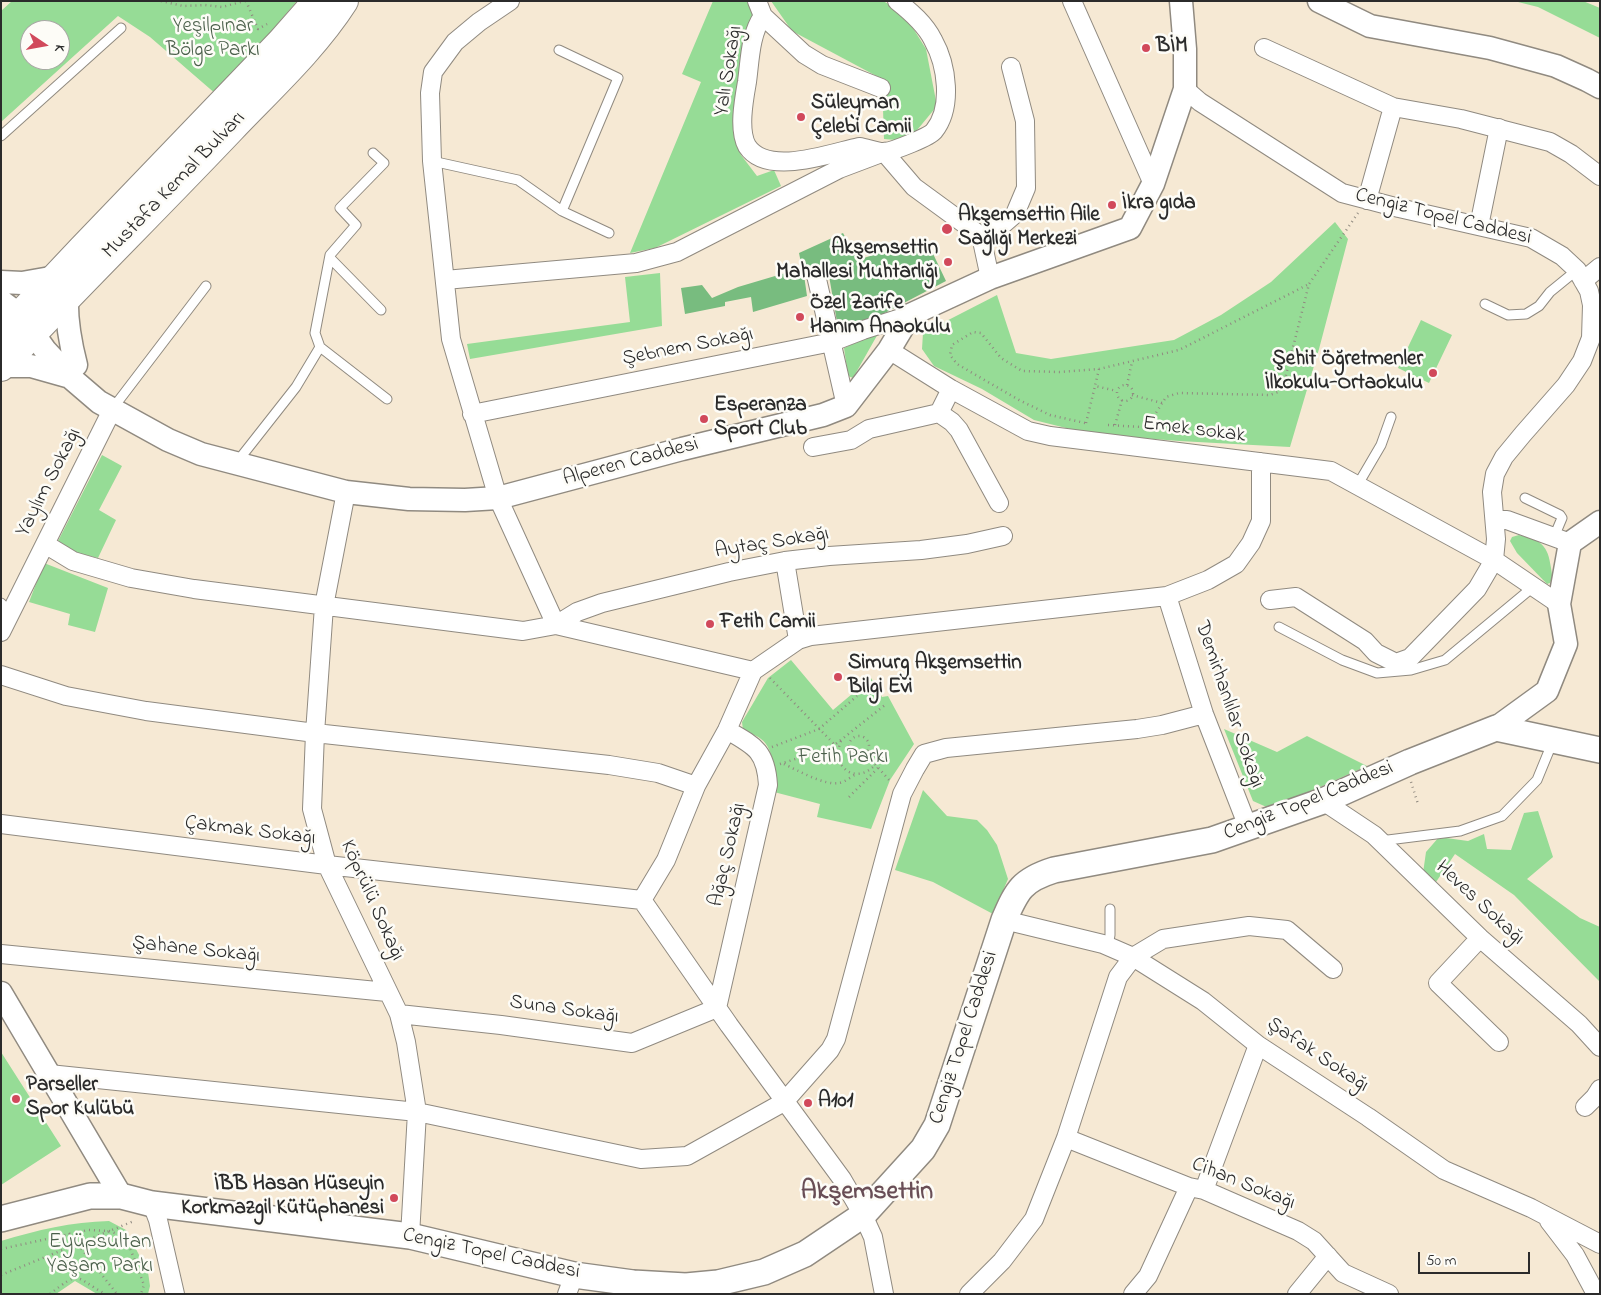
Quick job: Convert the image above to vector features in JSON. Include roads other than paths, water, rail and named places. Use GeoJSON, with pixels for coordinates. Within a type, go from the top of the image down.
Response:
{"type":"FeatureCollection","features":[{"type":"Feature","properties":{"kind":"main road","name":"Mustafa Kemal Bulvarı"},"geometry":{"type":"LineString","coordinates":[[62,287],[317,1]]}},
{"type":"Feature","properties":{"kind":"main road","name":"Mustafa Kemal Bulvarı"},"geometry":{"type":"LineString","coordinates":[[1,335],[19,315],[62,287],[270,88],[332,20],[344,1]]}},
{"type":"Feature","properties":{"kind":"main road","name":"Mustafa Kemal Bulvarı"},"geometry":{"type":"LineString","coordinates":[[2,366],[19,315]]}},
{"type":"Feature","properties":{"kind":"main road"},"geometry":{"type":"LineString","coordinates":[[1496,728],[1600,750]]}},
{"type":"Feature","properties":{"kind":"main road","name":"Cengiz Topel Caddesi"},"geometry":{"type":"LineString","coordinates":[[1,1218],[90,1196],[121,1196],[154,1208],[410,1236],[570,1284],[633,1283],[686,1286],[718,1283],[764,1272],[805,1254],[863,1215],[922,1149],[937,1125],[1004,920],[1013,898],[1022,886],[1036,876],[1054,870],[1230,836],[1248,827],[1322,801],[1410,762],[1496,728]]}},
{"type":"Feature","properties":{"kind":"street"},"geometry":{"type":"LineString","coordinates":[[510,1],[478,22],[455,42],[433,72],[430,93],[432,161],[451,339],[498,498],[556,625]]}},
{"type":"Feature","properties":{"kind":"street","name":"Yalı Sokağı"},"geometry":{"type":"LineString","coordinates":[[760,9],[742,111],[747,145],[763,158],[774,161],[799,161],[859,147],[884,152],[907,145],[933,133],[940,120],[946,101],[946,87],[941,62],[934,41],[911,12],[897,1]]}},
{"type":"Feature","properties":{"kind":"street"},"geometry":{"type":"LineString","coordinates":[[1072,1],[1153,184]]}},
{"type":"Feature","properties":{"kind":"street"},"geometry":{"type":"LineString","coordinates":[[846,406],[889,350],[910,315],[990,278],[1130,228],[1153,184],[1185,89],[1182,1]]}},
{"type":"Feature","properties":{"kind":"street"},"geometry":{"type":"LineString","coordinates":[[1319,1],[1370,26],[1490,48],[1556,66],[1600,87]]}},
{"type":"Feature","properties":{"kind":"street"},"geometry":{"type":"LineString","coordinates":[[760,9],[811,60],[881,88]]}},
{"type":"Feature","properties":{"kind":"street"},"geometry":{"type":"LineString","coordinates":[[1264,48],[1393,106],[1461,119],[1550,142],[1572,154],[1600,176]]}},
{"type":"Feature","properties":{"kind":"street"},"geometry":{"type":"LineString","coordinates":[[981,236],[1000,227],[1015,214],[1026,188],[1025,121],[1011,67]]}},
{"type":"Feature","properties":{"kind":"street","name":"Cengiz Topel Caddesi"},"geometry":{"type":"LineString","coordinates":[[1185,89],[1200,102],[1342,193],[1532,238],[1562,256],[1580,275],[1589,292],[1592,305],[1591,338],[1582,361],[1566,385],[1522,434],[1504,457],[1495,474],[1492,492],[1496,539],[1494,560]]}},
{"type":"Feature","properties":{"kind":"street"},"geometry":{"type":"LineString","coordinates":[[1367,200],[1393,106]]}},
{"type":"Feature","properties":{"kind":"street"},"geometry":{"type":"LineString","coordinates":[[1479,226],[1499,128]]}},
{"type":"Feature","properties":{"kind":"street"},"geometry":{"type":"LineString","coordinates":[[445,280],[636,263],[657,258],[677,252],[839,169],[884,152],[914,187],[981,236],[990,278]]}},
{"type":"Feature","properties":{"kind":"street"},"geometry":{"type":"LineString","coordinates":[[1580,275],[1600,267]]}},
{"type":"Feature","properties":{"kind":"street"},"geometry":{"type":"LineString","coordinates":[[816,275],[846,406]]}},
{"type":"Feature","properties":{"kind":"street"},"geometry":{"type":"LineString","coordinates":[[1,284],[22,283],[62,287],[67,308],[74,371],[51,370],[31,366],[2,366]]}},
{"type":"Feature","properties":{"kind":"street"},"geometry":{"type":"LineString","coordinates":[[1,284],[15,300],[19,315]]}},
{"type":"Feature","properties":{"kind":"street","name":"Alperen Caddesi"},"geometry":{"type":"LineString","coordinates":[[19,315],[52,341],[74,371],[90,379],[113,408],[168,440],[201,454],[346,492],[409,499],[465,500],[498,498],[682,449],[823,415],[846,406]]}},
{"type":"Feature","properties":{"kind":"street","name":"Şebnem Sokağı"},"geometry":{"type":"LineString","coordinates":[[472,414],[832,342],[910,315]]}},
{"type":"Feature","properties":{"kind":"street","name":"Emek sokak"},"geometry":{"type":"LineString","coordinates":[[889,350],[951,389],[1028,431],[1050,436],[1330,471],[1494,560],[1559,604]]}},
{"type":"Feature","properties":{"kind":"street"},"geometry":{"type":"LineString","coordinates":[[939,413],[951,389]]}},
{"type":"Feature","properties":{"kind":"street","name":"Yaylım Sokağı"},"geometry":{"type":"LineString","coordinates":[[1,632],[6,608],[45,544],[113,408]]}},
{"type":"Feature","properties":{"kind":"street"},"geometry":{"type":"LineString","coordinates":[[814,447],[851,440],[869,429],[939,413],[952,422],[959,430],[999,503]]}},
{"type":"Feature","properties":{"kind":"street"},"geometry":{"type":"LineString","coordinates":[[884,1294],[873,1237],[863,1215],[842,1179],[784,1102],[642,900],[666,860],[696,786],[727,730],[755,669],[798,640],[811,636],[1167,596],[1208,580],[1236,564],[1251,542],[1261,521],[1261,462]]}},
{"type":"Feature","properties":{"kind":"street","name":"Köprülü Sokağı"},"geometry":{"type":"LineString","coordinates":[[346,492],[324,606],[312,808],[327,865],[398,1014],[406,1042],[417,1112],[410,1236]]}},
{"type":"Feature","properties":{"kind":"street"},"geometry":{"type":"LineString","coordinates":[[1494,520],[1507,520],[1562,540],[1600,522]]}},
{"type":"Feature","properties":{"kind":"street","name":"Aytaç Sokağı"},"geometry":{"type":"LineString","coordinates":[[556,625],[577,612],[602,603],[729,572],[785,561],[921,550],[967,544],[1003,536]]}},
{"type":"Feature","properties":{"kind":"street","name":"Cengiz Topel Caddesi"},"geometry":{"type":"LineString","coordinates":[[1496,728],[1547,691],[1566,644],[1559,604],[1562,540]]}},
{"type":"Feature","properties":{"kind":"street"},"geometry":{"type":"LineString","coordinates":[[45,544],[73,561],[132,578],[194,589],[523,631],[556,625],[755,669]]}},
{"type":"Feature","properties":{"kind":"street"},"geometry":{"type":"LineString","coordinates":[[1270,600],[1296,597],[1365,641],[1376,653],[1396,663],[1410,658],[1433,636],[1477,589],[1494,560]]}},
{"type":"Feature","properties":{"kind":"street"},"geometry":{"type":"LineString","coordinates":[[785,561],[798,640]]}},
{"type":"Feature","properties":{"kind":"street","name":"Demirhanlılar Sokağı"},"geometry":{"type":"LineString","coordinates":[[1167,596],[1204,714],[1248,827]]}},
{"type":"Feature","properties":{"kind":"street"},"geometry":{"type":"LineString","coordinates":[[1,675],[66,696],[146,710],[315,733],[609,764],[658,773],[696,786]]}},
{"type":"Feature","properties":{"kind":"street"},"geometry":{"type":"LineString","coordinates":[[49,1074],[417,1112],[641,1159],[687,1156],[784,1102],[830,1050],[836,1039],[902,794],[924,754],[936,750],[1137,729],[1162,725],[1204,714]]}},
{"type":"Feature","properties":{"kind":"street","name":"Ağaç Sokağı"},"geometry":{"type":"LineString","coordinates":[[717,1008],[768,785],[775,766],[752,744],[727,730]]}},
{"type":"Feature","properties":{"kind":"street","name":"Heves Sokağı"},"geometry":{"type":"LineString","coordinates":[[1322,801],[1374,835],[1480,938],[1579,1024],[1600,1047]]}},
{"type":"Feature","properties":{"kind":"street","name":"Çakmak Sokağı"},"geometry":{"type":"LineString","coordinates":[[1,824],[327,865],[642,900]]}},
{"type":"Feature","properties":{"kind":"street","name":"Şafak Sokağı"},"geometry":{"type":"LineString","coordinates":[[1004,920],[1108,946],[1132,957],[1202,1001],[1258,1045],[1368,1117],[1444,1170],[1546,1216],[1600,1244]]}},
{"type":"Feature","properties":{"kind":"street"},"geometry":{"type":"LineString","coordinates":[[969,1294],[1002,1261],[1034,1219],[1066,1138],[1118,977],[1132,957],[1163,939],[1249,926],[1287,930],[1332,969]]}},
{"type":"Feature","properties":{"kind":"street"},"geometry":{"type":"LineString","coordinates":[[1480,938],[1438,984],[1499,1042]]}},
{"type":"Feature","properties":{"kind":"street","name":"Şahane Sokağı"},"geometry":{"type":"LineString","coordinates":[[1,954],[387,992]]}},
{"type":"Feature","properties":{"kind":"street"},"geometry":{"type":"LineString","coordinates":[[1,993],[121,1196]]}},
{"type":"Feature","properties":{"kind":"street","name":"Suna Sokağı"},"geometry":{"type":"LineString","coordinates":[[398,1014],[502,1025],[632,1043],[717,1008]]}},
{"type":"Feature","properties":{"kind":"street"},"geometry":{"type":"LineString","coordinates":[[1133,1294],[1148,1276],[1197,1189],[1258,1045]]}},
{"type":"Feature","properties":{"kind":"street"},"geometry":{"type":"LineString","coordinates":[[1585,1107],[1600,1089]]}},
{"type":"Feature","properties":{"kind":"street","name":"Cihan Sokağı"},"geometry":{"type":"LineString","coordinates":[[1066,1138],[1197,1189],[1298,1232],[1314,1241],[1343,1273],[1389,1294]]}},
{"type":"Feature","properties":{"kind":"street"},"geometry":{"type":"LineString","coordinates":[[154,1208],[175,1294]]}},
{"type":"Feature","properties":{"kind":"street"},"geometry":{"type":"LineString","coordinates":[[1546,1216],[1576,1255],[1596,1294]]}},
{"type":"Feature","properties":{"kind":"street"},"geometry":{"type":"LineString","coordinates":[[1297,1294],[1328,1256]]}},
{"type":"Feature","properties":{"kind":"lane"},"geometry":{"type":"LineString","coordinates":[[1,136],[121,28]]}},
{"type":"Feature","properties":{"kind":"lane"},"geometry":{"type":"LineString","coordinates":[[559,50],[618,78],[562,211]]}},
{"type":"Feature","properties":{"kind":"lane"},"geometry":{"type":"LineString","coordinates":[[373,153],[384,164],[340,208],[356,224],[330,255],[315,333],[320,347],[387,399]]}},
{"type":"Feature","properties":{"kind":"lane"},"geometry":{"type":"LineString","coordinates":[[432,161],[518,180],[562,211],[609,232]]}},
{"type":"Feature","properties":{"kind":"lane"},"geometry":{"type":"LineString","coordinates":[[330,258],[381,310]]}},
{"type":"Feature","properties":{"kind":"lane"},"geometry":{"type":"LineString","coordinates":[[1485,304],[1508,315],[1526,314],[1539,306],[1550,292],[1580,275]]}},
{"type":"Feature","properties":{"kind":"lane"},"geometry":{"type":"LineString","coordinates":[[113,408],[206,286]]}},
{"type":"Feature","properties":{"kind":"lane"},"geometry":{"type":"LineString","coordinates":[[236,464],[296,387],[320,347]]}},
{"type":"Feature","properties":{"kind":"lane"},"geometry":{"type":"LineString","coordinates":[[1357,486],[1381,444],[1391,417]]}},
{"type":"Feature","properties":{"kind":"lane"},"geometry":{"type":"LineString","coordinates":[[1525,498],[1560,514],[1562,518],[1562,540]]}},
{"type":"Feature","properties":{"kind":"lane"},"geometry":{"type":"LineString","coordinates":[[1279,627],[1342,660],[1377,673],[1411,670],[1445,660],[1533,587]]}},
{"type":"Feature","properties":{"kind":"lane"},"geometry":{"type":"LineString","coordinates":[[1380,841],[1460,831],[1502,816],[1537,780],[1554,740]]}},
{"type":"Feature","properties":{"kind":"lane"},"geometry":{"type":"LineString","coordinates":[[1108,946],[1110,909]]}},
{"type":"Feature","properties":{"kind":"place","name":"BİM"},"geometry":{"type":"Point","coordinates":[1146,48]}},
{"type":"Feature","properties":{"kind":"place","name":"Süleyman Çelebi Camii"},"geometry":{"type":"Point","coordinates":[801,117]}},
{"type":"Feature","properties":{"kind":"place","name":"İkra gıda"},"geometry":{"type":"Point","coordinates":[1112,205]}},
{"type":"Feature","properties":{"kind":"place","name":"Akşemsettin Aile Sağlığı Merkezi"},"geometry":{"type":"Point","coordinates":[947,229]}},
{"type":"Feature","properties":{"kind":"place","name":"Akşemsettin Mahallesi Muhtarlığı"},"geometry":{"type":"Point","coordinates":[948,262]}},
{"type":"Feature","properties":{"kind":"place","name":"Özel Zarife Hanım Anaokulu"},"geometry":{"type":"Point","coordinates":[800,317]}},
{"type":"Feature","properties":{"kind":"place","name":"Şehit Öğretmenler İlkokulu-Ortaokulu"},"geometry":{"type":"Point","coordinates":[1433,373]}},
{"type":"Feature","properties":{"kind":"place","name":"Esperanza Sport Club"},"geometry":{"type":"Point","coordinates":[704,419]}},
{"type":"Feature","properties":{"kind":"place","name":"Fetih Camii"},"geometry":{"type":"Point","coordinates":[710,624]}},
{"type":"Feature","properties":{"kind":"place","name":"Simurg Akşemsettin Bilgi Evi"},"geometry":{"type":"Point","coordinates":[838,677]}},
{"type":"Feature","properties":{"kind":"place","name":"Parseller Spor Kulübü"},"geometry":{"type":"Point","coordinates":[16,1099]}},
{"type":"Feature","properties":{"kind":"place","name":"A101"},"geometry":{"type":"Point","coordinates":[808,1103]}},
{"type":"Feature","properties":{"kind":"place","name":"İBB Hasan Hüseyin Korkmazgil Kütüphanesi"},"geometry":{"type":"Point","coordinates":[394,1198]}},
{"type":"Feature","properties":{"kind":"district","name":"Akşemsettin"},"geometry":{"type":"Point","coordinates":[867,1194]}},
{"type":"Feature","properties":{"kind":"park label","name":"Yeşilpınar Bölge Parkı"},"geometry":{"type":"Point","coordinates":[213,40]}},
{"type":"Feature","properties":{"kind":"park label","name":"Fetih Parkı"},"geometry":{"type":"Point","coordinates":[843,759]}},
{"type":"Feature","properties":{"kind":"park label","name":"Eyüpsultan Yaşam Parkı"},"geometry":{"type":"Point","coordinates":[100,1256]}}]}
